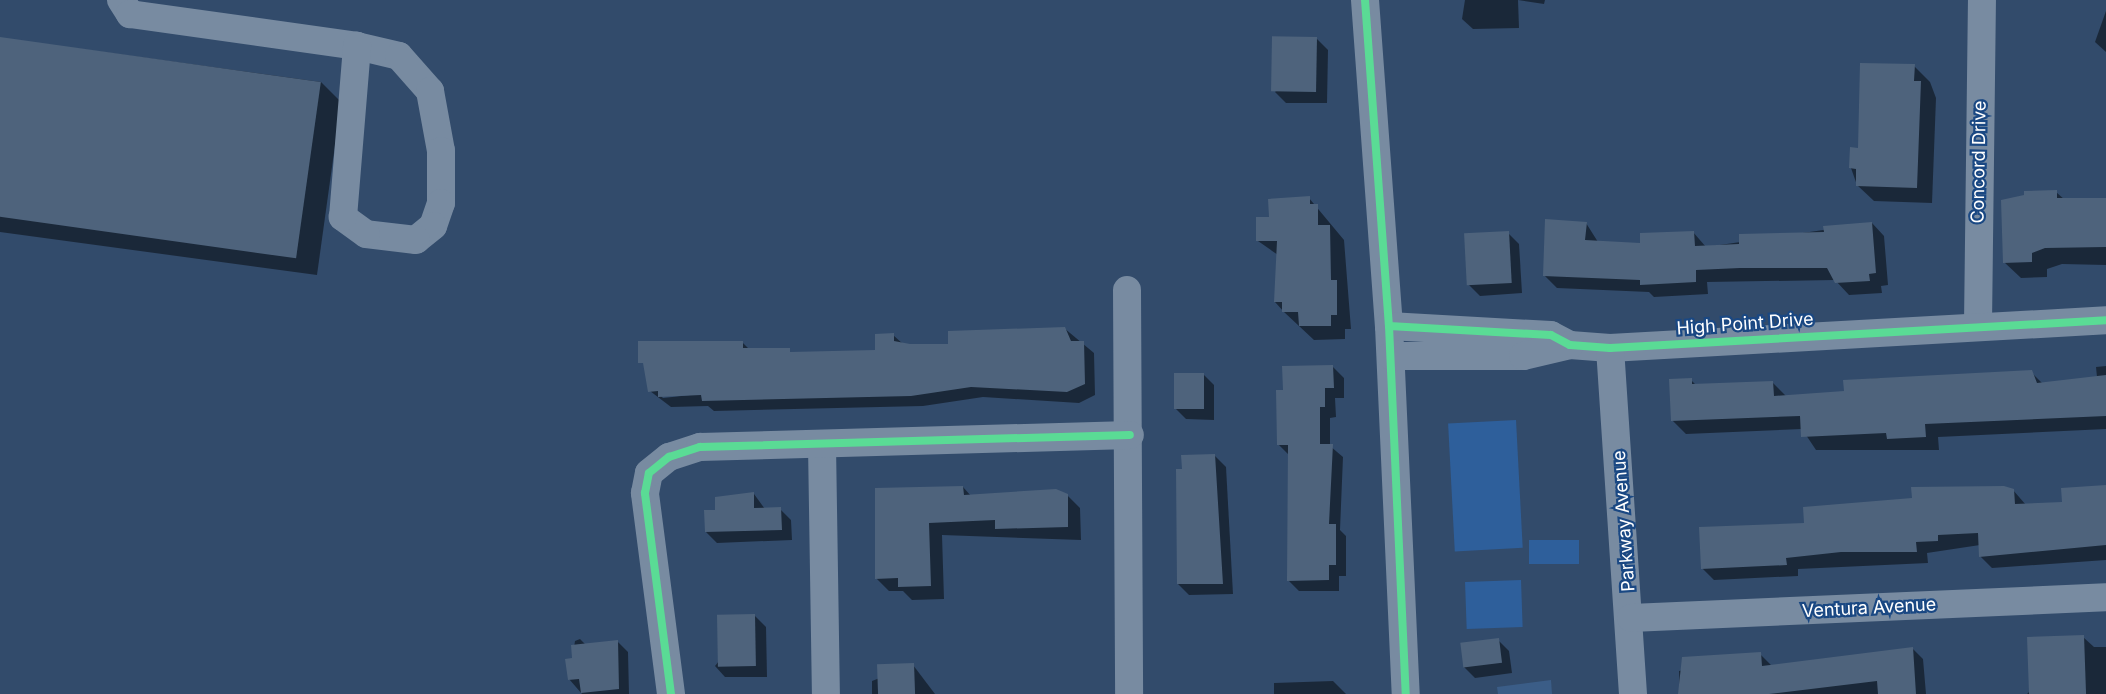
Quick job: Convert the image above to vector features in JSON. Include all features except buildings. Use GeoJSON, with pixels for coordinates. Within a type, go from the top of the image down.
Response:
{"type":"FeatureCollection","features":[{"type":"Feature","properties":{"kind":"street"},"geometry":{"type":"LineString","coordinates":[[121,0],[129,14],[357,46],[399,56],[430,91],[441,151],[441,203],[433,226],[416,240],[366,234],[343,217],[357,46]]}},
{"type":"Feature","properties":{"kind":"street"},"geometry":{"type":"LineString","coordinates":[[1365,0],[1391,356],[1406,694]]}},
{"type":"Feature","properties":{"kind":"street","name":"Concord Drive"},"geometry":{"type":"LineString","coordinates":[[1978,324],[1982,0]]}},
{"type":"Feature","properties":{"kind":"street"},"geometry":{"type":"LineString","coordinates":[[1127,290],[1130,435],[1129,694]]}},
{"type":"Feature","properties":{"kind":"street","name":"High Point Drive"},"geometry":{"type":"LineString","coordinates":[[1391,356],[1523,356],[1570,345],[1610,348],[1978,324],[2106,320]]}},
{"type":"Feature","properties":{"kind":"street","name":"High Point Drive"},"geometry":{"type":"LineString","coordinates":[[1389,326],[1551,335],[1570,345]]}},
{"type":"Feature","properties":{"kind":"street","name":"Parkway Avenue"},"geometry":{"type":"LineString","coordinates":[[1610,348],[1631,618],[1633,694]]}},
{"type":"Feature","properties":{"kind":"street"},"geometry":{"type":"LineString","coordinates":[[671,694],[645,493],[650,473],[669,457],[700,447],[1130,435]]}},
{"type":"Feature","properties":{"kind":"street"},"geometry":{"type":"LineString","coordinates":[[822,445],[826,694]]}},
{"type":"Feature","properties":{"kind":"street","name":"Ventura Avenue"},"geometry":{"type":"LineString","coordinates":[[1631,618],[2106,597]]}},
{"type":"Feature","properties":{"kind":"shaded area"},"geometry":{"type":"Polygon","coordinates":[[[1516,420],[1523,548],[1455,551],[1448,424],[1516,420]]]}},
{"type":"Feature","properties":{"kind":"shaded area"},"geometry":{"type":"Polygon","coordinates":[[[1529,540],[1579,540],[1579,564],[1529,564],[1529,540]]]}},
{"type":"Feature","properties":{"kind":"shaded area"},"geometry":{"type":"Polygon","coordinates":[[[1521,580],[1523,627],[1467,629],[1465,582],[1521,580]]]}},
{"type":"Feature","properties":{"kind":"shaded area"},"geometry":{"type":"Polygon","coordinates":[[[1551,680],[1552,694],[1498,694],[1497,687],[1551,680]]]}},
{"type":"Feature","properties":{"kind":"cycle path"},"geometry":{"type":"LineString","coordinates":[[1365,0],[1389,326],[1406,694]]}},
{"type":"Feature","properties":{"kind":"cycle path"},"geometry":{"type":"LineString","coordinates":[[1389,326],[1551,335],[1570,345],[1610,348],[2106,320]]}},
{"type":"Feature","properties":{"kind":"cycle path"},"geometry":{"type":"LineString","coordinates":[[671,694],[645,493],[649,473],[669,457],[700,447],[1130,435]]}}]}
